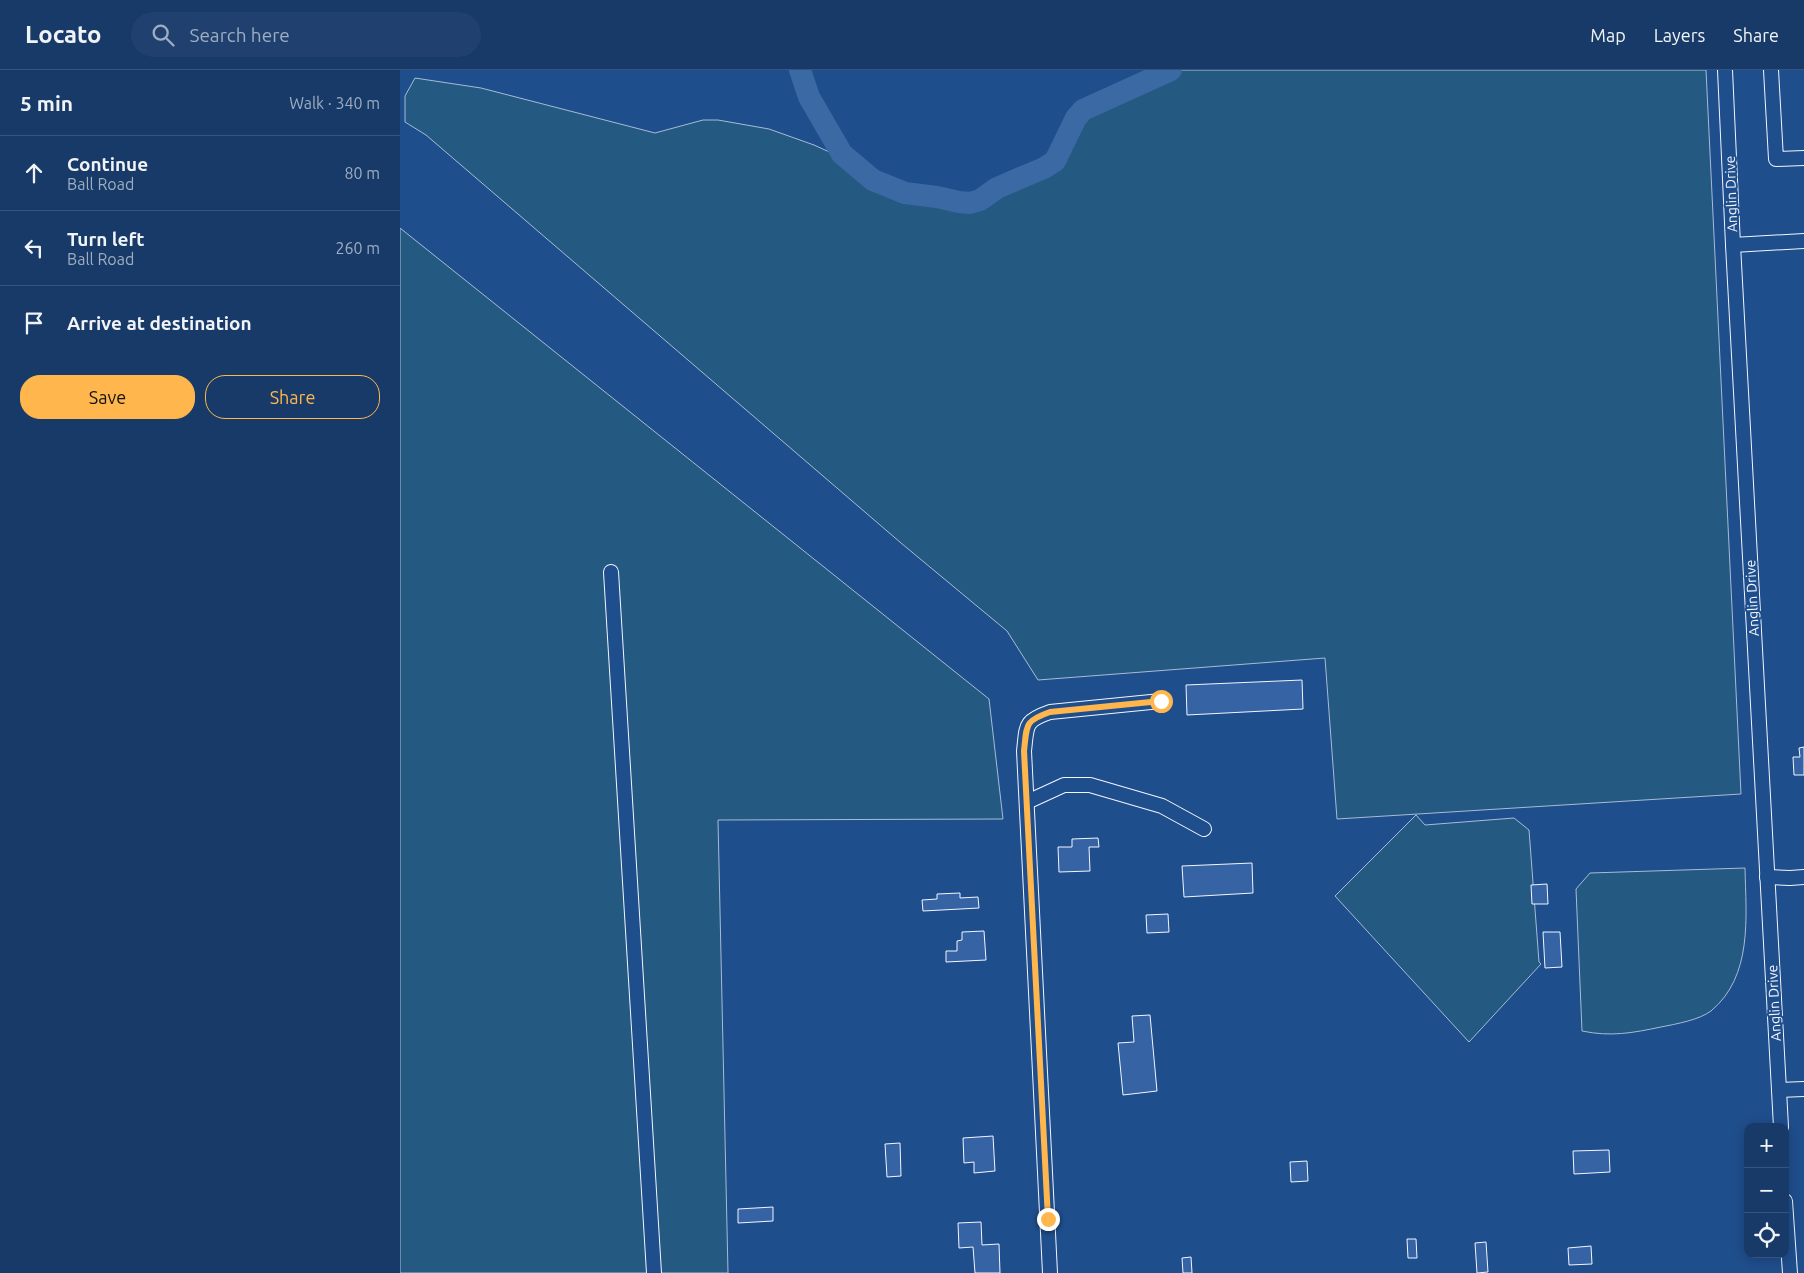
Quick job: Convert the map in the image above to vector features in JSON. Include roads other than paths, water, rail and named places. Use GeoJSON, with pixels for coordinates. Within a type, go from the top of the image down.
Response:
{"type":"FeatureCollection","features":[{"type":"Feature","properties":{"kind":"street","name":"Anglin Drive"},"geometry":{"type":"LineString","coordinates":[[1725,70],[1781,1123]]}},
{"type":"Feature","properties":{"kind":"street"},"geometry":{"type":"LineString","coordinates":[[1772,70],[1776,159],[1804,158]]}},
{"type":"Feature","properties":{"kind":"street"},"geometry":{"type":"LineString","coordinates":[[1733,245],[1804,240]]}},
{"type":"Feature","properties":{"kind":"street"},"geometry":{"type":"LineString","coordinates":[[611,572],[654,1273]]}},
{"type":"Feature","properties":{"kind":"street"},"geometry":{"type":"LineString","coordinates":[[1050,1273],[1024,751],[1026,729],[1033,718],[1050,712],[1161,701]]}},
{"type":"Feature","properties":{"kind":"street"},"geometry":{"type":"LineString","coordinates":[[1027,802],[1064,785],[1090,784],[1162,806],[1204,829]]}},
{"type":"Feature","properties":{"kind":"street"},"geometry":{"type":"LineString","coordinates":[[1767,877],[1804,877]]}},
{"type":"Feature","properties":{"kind":"street"},"geometry":{"type":"LineString","coordinates":[[1779,1090],[1804,1089]]}},
{"type":"Feature","properties":{"kind":"street"},"geometry":{"type":"LineString","coordinates":[[1786,1213],[1790,1273]]}},
{"type":"Feature","properties":{"kind":"waterway"},"geometry":{"type":"LineString","coordinates":[[800,70],[809,97],[842,154],[873,180],[905,193],[970,203],[980,200],[997,188],[1044,168],[1055,161],[1076,118],[1083,110],[1171,70]]}}]}
